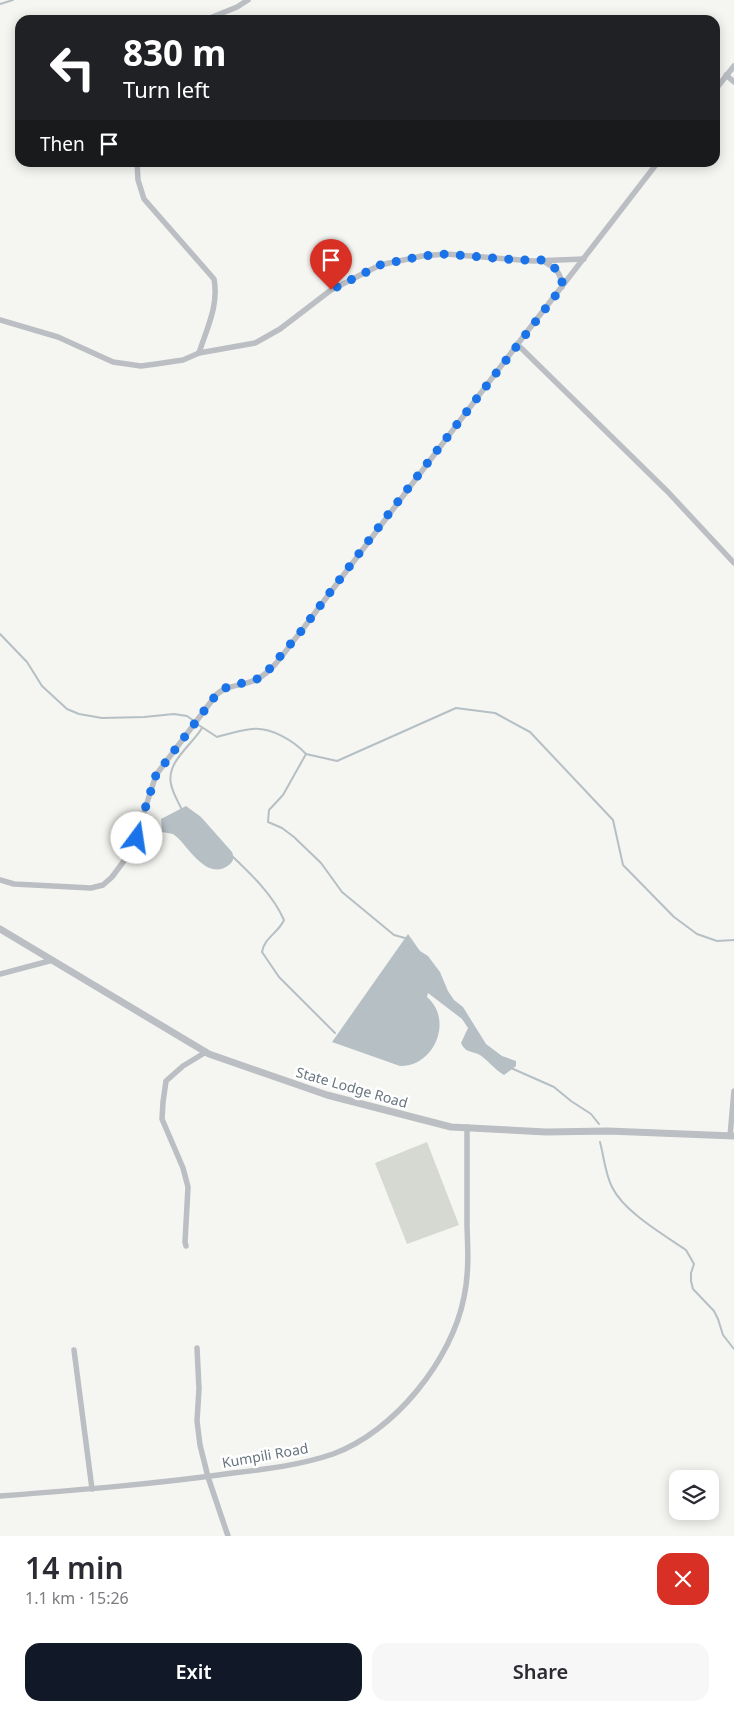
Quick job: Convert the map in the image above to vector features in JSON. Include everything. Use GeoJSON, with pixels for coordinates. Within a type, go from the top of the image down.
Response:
{"type":"FeatureCollection","features":[{"type":"Feature","properties":{"kind":"street"},"geometry":{"type":"LineString","coordinates":[[217,15],[237,7],[248,0]]}},
{"type":"Feature","properties":{"kind":"street"},"geometry":{"type":"LineString","coordinates":[[720,84],[734,66]]}},
{"type":"Feature","properties":{"kind":"street"},"geometry":{"type":"LineString","coordinates":[[726,76],[734,82]]}},
{"type":"Feature","properties":{"kind":"street"},"geometry":{"type":"LineString","coordinates":[[138,167],[140,188],[144,199],[214,279],[216,303],[199,353]]}},
{"type":"Feature","properties":{"kind":"street"},"geometry":{"type":"LineString","coordinates":[[0,880],[14,884],[91,888],[103,885],[115,874],[137,838],[156,775],[220,690],[257,679],[266,673],[299,634],[517,344],[654,167]]}},
{"type":"Feature","properties":{"kind":"street"},"geometry":{"type":"LineString","coordinates":[[0,320],[58,337],[105,359],[141,366],[183,360],[199,353],[255,343],[280,329],[331,290],[380,265],[422,256],[446,254],[533,261],[584,259]]}},
{"type":"Feature","properties":{"kind":"street"},"geometry":{"type":"LineString","coordinates":[[542,260],[554,267],[562,278],[562,287]]}},
{"type":"Feature","properties":{"kind":"street"},"geometry":{"type":"LineString","coordinates":[[517,344],[668,492],[734,563]]}},
{"type":"Feature","properties":{"kind":"street","name":"State Lodge Road"},"geometry":{"type":"LineString","coordinates":[[0,930],[206,1052],[252,1070],[327,1094],[451,1127],[546,1132],[608,1131],[732,1136]]}},
{"type":"Feature","properties":{"kind":"street"},"geometry":{"type":"LineString","coordinates":[[0,974],[53,960]]}},
{"type":"Feature","properties":{"kind":"street"},"geometry":{"type":"LineString","coordinates":[[186,1246],[188,1187],[183,1168],[162,1119],[163,1102],[166,1080],[183,1066],[206,1052]]}},
{"type":"Feature","properties":{"kind":"street"},"geometry":{"type":"LineString","coordinates":[[732,1136],[734,1091]]}},
{"type":"Feature","properties":{"kind":"street","name":"Kumpili Road"},"geometry":{"type":"LineString","coordinates":[[0,1496],[208,1477],[294,1465],[334,1453],[373,1433],[414,1396],[439,1361],[454,1329],[464,1299],[468,1274],[467,1128]]}},
{"type":"Feature","properties":{"kind":"street"},"geometry":{"type":"LineString","coordinates":[[197,1348],[199,1389],[197,1421],[200,1445],[208,1477],[228,1536]]}},
{"type":"Feature","properties":{"kind":"street"},"geometry":{"type":"LineString","coordinates":[[74,1350],[92,1489]]}},
{"type":"Feature","properties":{"kind":"shaded area"},"geometry":{"type":"Polygon","coordinates":[[[186,806],[201,817],[232,852],[233,859],[229,865],[221,869],[207,867],[173,834],[162,832],[161,819],[186,806]]]}},
{"type":"Feature","properties":{"kind":"shaded area"},"geometry":{"type":"Polygon","coordinates":[[[408,934],[420,951],[428,956],[440,972],[448,991],[454,1000],[463,1007],[486,1044],[502,1056],[516,1061],[516,1066],[504,1075],[481,1056],[464,1048],[461,1043],[468,1028],[462,1019],[428,993],[427,997],[435,1007],[439,1018],[439,1029],[431,1051],[422,1059],[412,1064],[400,1066],[332,1042],[408,934]]]}},
{"type":"Feature","properties":{"kind":"shaded area"},"geometry":{"type":"Polygon","coordinates":[[[427,1142],[459,1225],[407,1244],[375,1163],[427,1142]]]}},
{"type":"Feature","properties":{"kind":"waterway"},"geometry":{"type":"LineString","coordinates":[[0,4],[13,0]]}},
{"type":"Feature","properties":{"kind":"waterway"},"geometry":{"type":"LineString","coordinates":[[0,634],[27,662],[42,686],[67,709],[79,714],[102,718],[174,714],[187,716],[194,721]]}},
{"type":"Feature","properties":{"kind":"waterway"},"geometry":{"type":"LineString","coordinates":[[306,754],[337,761],[456,708],[495,713],[530,732],[613,820],[623,865],[674,917],[697,934],[717,941],[734,940]]}},
{"type":"Feature","properties":{"kind":"waterway"},"geometry":{"type":"LineString","coordinates":[[197,724],[217,737],[248,730],[267,730],[289,740],[306,754],[283,795],[269,810],[268,822],[282,828],[294,837],[321,863],[342,892],[394,935],[405,938]]}},
{"type":"Feature","properties":{"kind":"waterway"},"geometry":{"type":"LineString","coordinates":[[182,810],[174,794],[170,776],[176,761],[202,728]]}},
{"type":"Feature","properties":{"kind":"waterway"},"geometry":{"type":"LineString","coordinates":[[232,856],[268,894],[284,920],[263,947],[262,952],[279,977],[335,1033]]}},
{"type":"Feature","properties":{"kind":"waterway"},"geometry":{"type":"LineString","coordinates":[[511,1068],[554,1087],[591,1114],[599,1124]]}},
{"type":"Feature","properties":{"kind":"waterway"},"geometry":{"type":"LineString","coordinates":[[600,1142],[612,1187],[635,1214],[686,1250],[694,1264],[691,1273],[693,1289],[714,1311],[723,1335],[734,1349]]}},
{"type":"Feature","properties":{"kind":"route"},"geometry":{"type":"LineString","coordinates":[[137,838],[156,775],[180,742],[220,690],[257,679],[266,673],[299,634],[562,287],[562,278],[554,267],[542,260],[484,258],[446,254],[422,256],[380,265],[331,290]]}}]}
